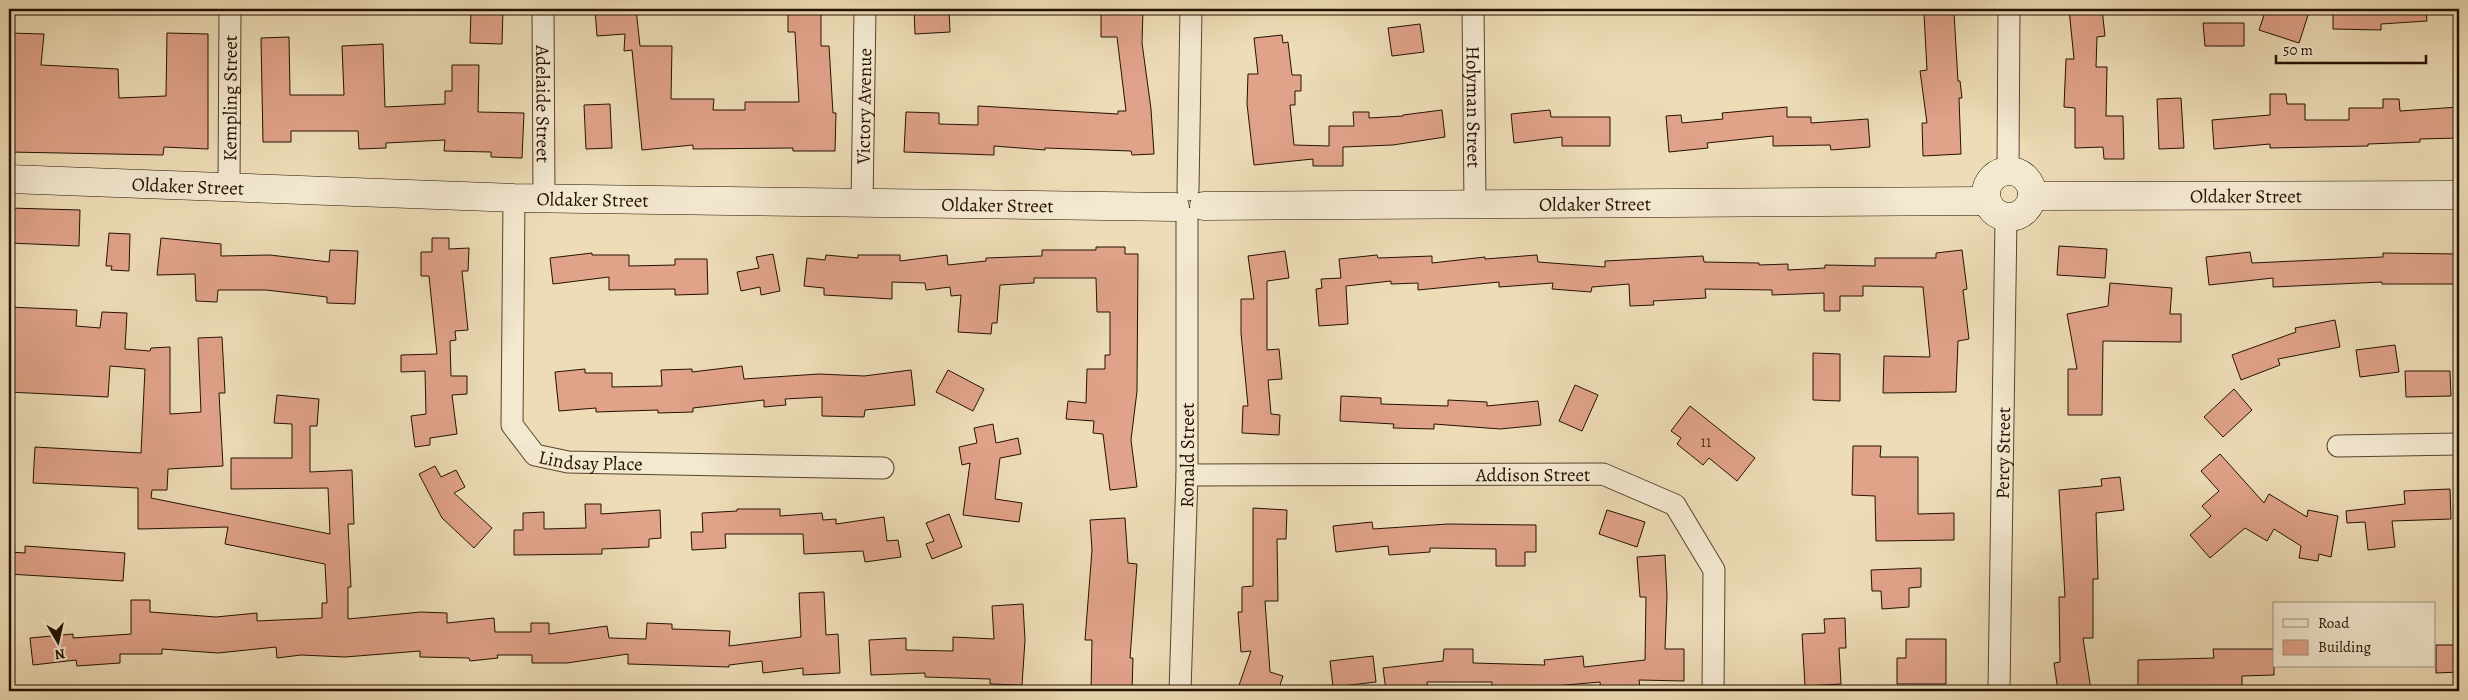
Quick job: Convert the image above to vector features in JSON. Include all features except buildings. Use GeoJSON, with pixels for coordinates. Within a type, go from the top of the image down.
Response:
{"type":"FeatureCollection","features":[{"type":"Feature","properties":{"kind":"street","name":"Kempling Street"},"geometry":{"type":"LineString","coordinates":[[229,187],[230,9]]}},
{"type":"Feature","properties":{"kind":"street","name":"Adelaide Street"},"geometry":{"type":"LineString","coordinates":[[543,9],[544,198]]}},
{"type":"Feature","properties":{"kind":"street","name":"Victory Avenue"},"geometry":{"type":"LineString","coordinates":[[862,204],[865,9]]}},
{"type":"Feature","properties":{"kind":"street","name":"Ronald Street"},"geometry":{"type":"LineString","coordinates":[[1180,691],[1187,475],[1191,9]]}},
{"type":"Feature","properties":{"kind":"street","name":"Holyman Street"},"geometry":{"type":"LineString","coordinates":[[1473,9],[1475,203]]}},
{"type":"Feature","properties":{"kind":"street"},"geometry":{"type":"LineString","coordinates":[[2008,171],[2009,9]]}},
{"type":"Feature","properties":{"kind":"street"},"geometry":{"type":"LineString","coordinates":[[2008,171],[2018,173],[2030,185],[2032,196],[2030,203],[2020,214],[1996,209],[1986,189],[1994,176],[2008,171]]}},
{"type":"Feature","properties":{"kind":"street","name":"Oldaker Street"},"geometry":{"type":"LineString","coordinates":[[9,179],[514,198],[862,204],[1189,205],[1475,203],[1996,209]]}},
{"type":"Feature","properties":{"kind":"street","name":"Oldaker Street"},"geometry":{"type":"LineString","coordinates":[[2032,196],[2459,195]]}},
{"type":"Feature","properties":{"kind":"street","name":"Lindsay Place"},"geometry":{"type":"LineString","coordinates":[[514,198],[512,425],[535,455],[568,462],[883,468]]}},
{"type":"Feature","properties":{"kind":"street","name":"Percy Street"},"geometry":{"type":"LineString","coordinates":[[1996,209],[1999,691]]}},
{"type":"Feature","properties":{"kind":"street"},"geometry":{"type":"LineString","coordinates":[[2338,446],[2459,444]]}},
{"type":"Feature","properties":{"kind":"street","name":"Addison Street"},"geometry":{"type":"LineString","coordinates":[[1187,475],[1603,474],[1675,505],[1714,570],[1713,691]]}}]}
